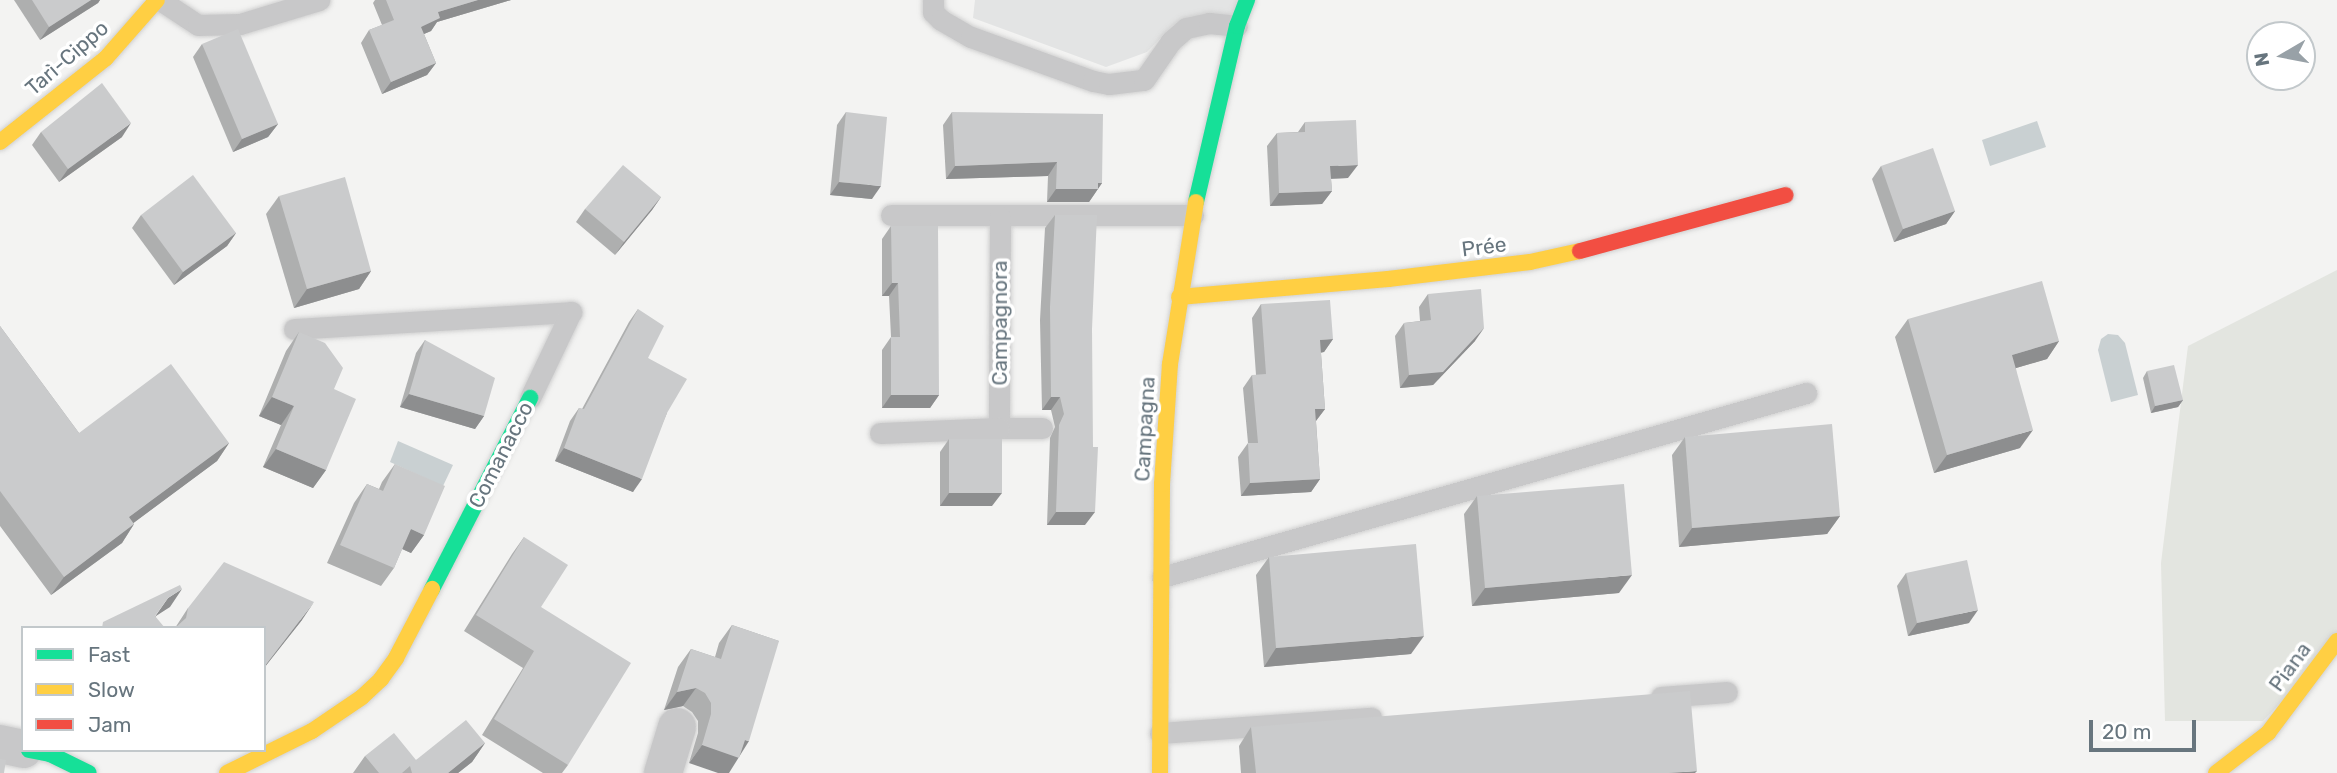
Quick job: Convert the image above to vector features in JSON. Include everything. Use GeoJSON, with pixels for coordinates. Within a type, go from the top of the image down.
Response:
{"type":"FeatureCollection","features":[{"type":"Feature","properties":{"kind":"street","name":"Tarì-Cippo"},"geometry":{"type":"LineString","coordinates":[[0,142],[106,58],[158,0]]}},
{"type":"Feature","properties":{"kind":"street","name":"Campagna"},"geometry":{"type":"LineString","coordinates":[[1160,773],[1165,424],[1179,297],[1194,215],[1237,26],[1247,0]]}},
{"type":"Feature","properties":{"kind":"street","name":"Prée"},"geometry":{"type":"LineString","coordinates":[[1179,297],[1388,279],[1530,262],[1608,246],[1786,195]]}},
{"type":"Feature","properties":{"kind":"street","name":"Comanacco"},"geometry":{"type":"LineString","coordinates":[[227,773],[312,732],[362,697],[381,679],[396,658],[530,398]]}},
{"type":"Feature","properties":{"kind":"street","name":"Piana"},"geometry":{"type":"LineString","coordinates":[[2216,773],[2268,733],[2337,641]]}},
{"type":"Feature","properties":{"kind":"street"},"geometry":{"type":"LineString","coordinates":[[663,773],[677,727]]}},
{"type":"Feature","properties":{"kind":"street"},"geometry":{"type":"LineString","coordinates":[[0,744],[21,750]]}},
{"type":"Feature","properties":{"kind":"street"},"geometry":{"type":"LineString","coordinates":[[40,755],[89,773]]}},
{"type":"Feature","properties":{"kind":"lane"},"geometry":{"type":"LineString","coordinates":[[158,0],[198,25],[240,24],[319,0]]}},
{"type":"Feature","properties":{"kind":"lane"},"geometry":{"type":"LineString","coordinates":[[933,0],[933,12],[941,20],[971,37],[1093,81],[1109,84],[1144,80],[1171,41],[1186,28],[1209,23],[1237,26]]}},
{"type":"Feature","properties":{"kind":"lane"},"geometry":{"type":"LineString","coordinates":[[891,215],[1194,215]]}},
{"type":"Feature","properties":{"kind":"lane","name":"Campagnora"},"geometry":{"type":"LineString","coordinates":[[999,428],[1000,217]]}},
{"type":"Feature","properties":{"kind":"lane","name":"Comanacco"},"geometry":{"type":"LineString","coordinates":[[295,329],[571,312],[530,398]]}},
{"type":"Feature","properties":{"kind":"lane"},"geometry":{"type":"LineString","coordinates":[[1162,577],[1805,393]]}},
{"type":"Feature","properties":{"kind":"lane"},"geometry":{"type":"LineString","coordinates":[[880,433],[1042,428]]}},
{"type":"Feature","properties":{"kind":"lane"},"geometry":{"type":"LineString","coordinates":[[1644,698],[1727,692]]}},
{"type":"Feature","properties":{"kind":"lane"},"geometry":{"type":"LineString","coordinates":[[1160,733],[1395,716]]}},
{"type":"Feature","properties":{"kind":"shaded area"},"geometry":{"type":"Polygon","coordinates":[[[975,0],[1243,0],[1237,26],[1173,25],[1147,52],[1106,67],[973,18],[975,0]]]}},
{"type":"Feature","properties":{"kind":"shaded area"},"geometry":{"type":"Polygon","coordinates":[[[2037,121],[2046,147],[1990,166],[1982,140],[2037,121]]]}},
{"type":"Feature","properties":{"kind":"shaded area"},"geometry":{"type":"Polygon","coordinates":[[[2337,270],[2337,643],[2263,721],[2165,721],[2161,563],[2188,346],[2337,270]]]}},
{"type":"Feature","properties":{"kind":"shaded area"},"geometry":{"type":"Polygon","coordinates":[[[2108,334],[2118,335],[2125,343],[2138,395],[2111,402],[2098,350],[2101,339],[2108,334]]]}},
{"type":"Feature","properties":{"kind":"shaded area"},"geometry":{"type":"Polygon","coordinates":[[[398,441],[453,465],[443,486],[390,462],[398,441]]]}},
{"type":"Feature","properties":{"kind":"building"},"geometry":{"type":"Polygon","coordinates":[[[32,0],[91,0],[49,27],[32,0]]]}},
{"type":"Feature","properties":{"kind":"building"},"geometry":{"type":"Polygon","coordinates":[[[386,0],[478,0],[438,12],[440,18],[421,27],[436,63],[391,82],[369,30],[394,20],[386,0]]]}},
{"type":"Feature","properties":{"kind":"building"},"geometry":{"type":"Polygon","coordinates":[[[238,29],[278,124],[242,139],[202,44],[238,29]]]}},
{"type":"Feature","properties":{"kind":"building"},"geometry":{"type":"Polygon","coordinates":[[[102,83],[131,123],[68,169],[41,132],[102,83]]]}},
{"type":"Feature","properties":{"kind":"building"},"geometry":{"type":"Polygon","coordinates":[[[846,112],[887,117],[881,186],[839,182],[846,112]]]}},
{"type":"Feature","properties":{"kind":"building"},"geometry":{"type":"Polygon","coordinates":[[[952,112],[1103,114],[1102,183],[1098,183],[1098,189],[1056,189],[1057,162],[955,166],[952,112]]]}},
{"type":"Feature","properties":{"kind":"building"},"geometry":{"type":"Polygon","coordinates":[[[1356,120],[1358,165],[1330,166],[1332,191],[1279,193],[1277,133],[1305,132],[1305,122],[1356,120]]]}},
{"type":"Feature","properties":{"kind":"building"},"geometry":{"type":"Polygon","coordinates":[[[1933,148],[1955,211],[1903,229],[1881,166],[1933,148]]]}},
{"type":"Feature","properties":{"kind":"building"},"geometry":{"type":"Polygon","coordinates":[[[623,165],[661,197],[624,242],[585,209],[623,165]]]}},
{"type":"Feature","properties":{"kind":"building"},"geometry":{"type":"Polygon","coordinates":[[[193,175],[236,233],[183,272],[141,215],[193,175]]]}},
{"type":"Feature","properties":{"kind":"building"},"geometry":{"type":"Polygon","coordinates":[[[345,177],[371,271],[307,289],[279,196],[345,177]]]}},
{"type":"Feature","properties":{"kind":"building"},"geometry":{"type":"Polygon","coordinates":[[[1055,215],[1097,215],[1092,329],[1093,447],[1098,447],[1095,512],[1056,512],[1059,425],[1064,414],[1060,397],[1051,397],[1050,307],[1055,215]]]}},
{"type":"Feature","properties":{"kind":"building"},"geometry":{"type":"Polygon","coordinates":[[[891,226],[938,226],[939,395],[891,395],[891,337],[900,337],[898,283],[892,283],[891,226]]]}},
{"type":"Feature","properties":{"kind":"building"},"geometry":{"type":"Polygon","coordinates":[[[2042,281],[2059,341],[2012,355],[2033,430],[1947,455],[1908,319],[2042,281]]]}},
{"type":"Feature","properties":{"kind":"building"},"geometry":{"type":"Polygon","coordinates":[[[1481,289],[1484,328],[1443,372],[1409,375],[1404,323],[1431,320],[1428,294],[1481,289]]]}},
{"type":"Feature","properties":{"kind":"building"},"geometry":{"type":"Polygon","coordinates":[[[1330,300],[1333,339],[1320,340],[1325,409],[1315,409],[1320,479],[1250,483],[1248,443],[1258,443],[1252,375],[1266,374],[1261,304],[1330,300]]]}},
{"type":"Feature","properties":{"kind":"building"},"geometry":{"type":"Polygon","coordinates":[[[638,309],[664,326],[648,358],[687,379],[667,413],[642,479],[564,448],[579,408],[584,409],[638,309]]]}},
{"type":"Feature","properties":{"kind":"building"},"geometry":{"type":"Polygon","coordinates":[[[0,326],[79,433],[171,364],[229,443],[129,517],[134,524],[64,577],[0,491],[0,326]]]}},
{"type":"Feature","properties":{"kind":"building"},"geometry":{"type":"Polygon","coordinates":[[[299,332],[325,343],[343,368],[334,389],[356,399],[326,470],[276,449],[294,406],[272,397],[299,332]]]}},
{"type":"Feature","properties":{"kind":"building"},"geometry":{"type":"Polygon","coordinates":[[[425,340],[495,378],[484,416],[409,394],[425,340]]]}},
{"type":"Feature","properties":{"kind":"building"},"geometry":{"type":"Polygon","coordinates":[[[2174,365],[2183,400],[2155,406],[2147,371],[2174,365]]]}},
{"type":"Feature","properties":{"kind":"building"},"geometry":{"type":"Polygon","coordinates":[[[1832,424],[1840,516],[1692,528],[1685,437],[1832,424]]]}},
{"type":"Feature","properties":{"kind":"building"},"geometry":{"type":"Polygon","coordinates":[[[949,439],[1002,439],[1002,493],[949,493],[949,439]]]}},
{"type":"Feature","properties":{"kind":"building"},"geometry":{"type":"Polygon","coordinates":[[[395,464],[445,486],[424,535],[411,529],[394,568],[340,545],[367,484],[383,491],[395,464]]]}},
{"type":"Feature","properties":{"kind":"building"},"geometry":{"type":"Polygon","coordinates":[[[1624,484],[1632,575],[1485,588],[1477,496],[1624,484]]]}},
{"type":"Feature","properties":{"kind":"building"},"geometry":{"type":"Polygon","coordinates":[[[524,537],[568,565],[541,607],[631,663],[568,765],[494,719],[534,651],[476,615],[524,537]]]}},
{"type":"Feature","properties":{"kind":"building"},"geometry":{"type":"Polygon","coordinates":[[[1416,544],[1424,636],[1276,648],[1269,557],[1416,544]]]}},
{"type":"Feature","properties":{"kind":"building"},"geometry":{"type":"Polygon","coordinates":[[[1967,560],[1978,610],[1917,623],[1906,573],[1967,560]]]}},
{"type":"Feature","properties":{"kind":"building"},"geometry":{"type":"Polygon","coordinates":[[[224,562],[314,602],[266,664],[266,626],[177,626],[186,618],[188,608],[224,562]]]}},
{"type":"Feature","properties":{"kind":"building"},"geometry":{"type":"Polygon","coordinates":[[[180,585],[182,589],[168,598],[155,616],[163,626],[102,626],[103,622],[180,585]]]}},
{"type":"Feature","properties":{"kind":"building"},"geometry":{"type":"Polygon","coordinates":[[[732,625],[779,641],[749,741],[745,740],[739,758],[702,745],[711,714],[711,703],[705,693],[696,688],[677,692],[691,649],[721,659],[732,625]]]}},
{"type":"Feature","properties":{"kind":"building"},"geometry":{"type":"Polygon","coordinates":[[[1690,691],[1697,771],[1256,773],[1251,727],[1690,691]]]}},
{"type":"Feature","properties":{"kind":"building"},"geometry":{"type":"Polygon","coordinates":[[[466,720],[485,743],[448,773],[412,773],[410,766],[402,773],[379,773],[365,756],[394,733],[416,760],[466,720]]]}},
{"type":"Feature","properties":{"kind":"building"},"geometry":{"type":"Polygon","coordinates":[[[0,759],[6,760],[4,773],[0,773],[0,759]]]}},
{"type":"Feature","properties":{"kind":"traffic: fast"},"geometry":{"type":"LineString","coordinates":[[1196,202],[1237,26],[1247,0]]}},
{"type":"Feature","properties":{"kind":"traffic: fast"},"geometry":{"type":"LineString","coordinates":[[432,589],[530,398]]}},
{"type":"Feature","properties":{"kind":"traffic: fast"},"geometry":{"type":"LineString","coordinates":[[40,752],[50,754],[89,773]]}},
{"type":"Feature","properties":{"kind":"traffic: slow"},"geometry":{"type":"LineString","coordinates":[[0,142],[106,58],[157,0]]}},
{"type":"Feature","properties":{"kind":"traffic: slow"},"geometry":{"type":"LineString","coordinates":[[1160,773],[1162,484],[1170,364],[1196,202]]}},
{"type":"Feature","properties":{"kind":"traffic: slow"},"geometry":{"type":"LineString","coordinates":[[1179,297],[1388,279],[1530,262],[1580,251]]}},
{"type":"Feature","properties":{"kind":"traffic: slow"},"geometry":{"type":"LineString","coordinates":[[227,773],[312,731],[362,697],[381,679],[396,658],[432,589]]}},
{"type":"Feature","properties":{"kind":"traffic: slow"},"geometry":{"type":"LineString","coordinates":[[2216,773],[2268,733],[2337,641]]}},
{"type":"Feature","properties":{"kind":"traffic: jam"},"geometry":{"type":"LineString","coordinates":[[1580,251],[1786,195]]}}]}
